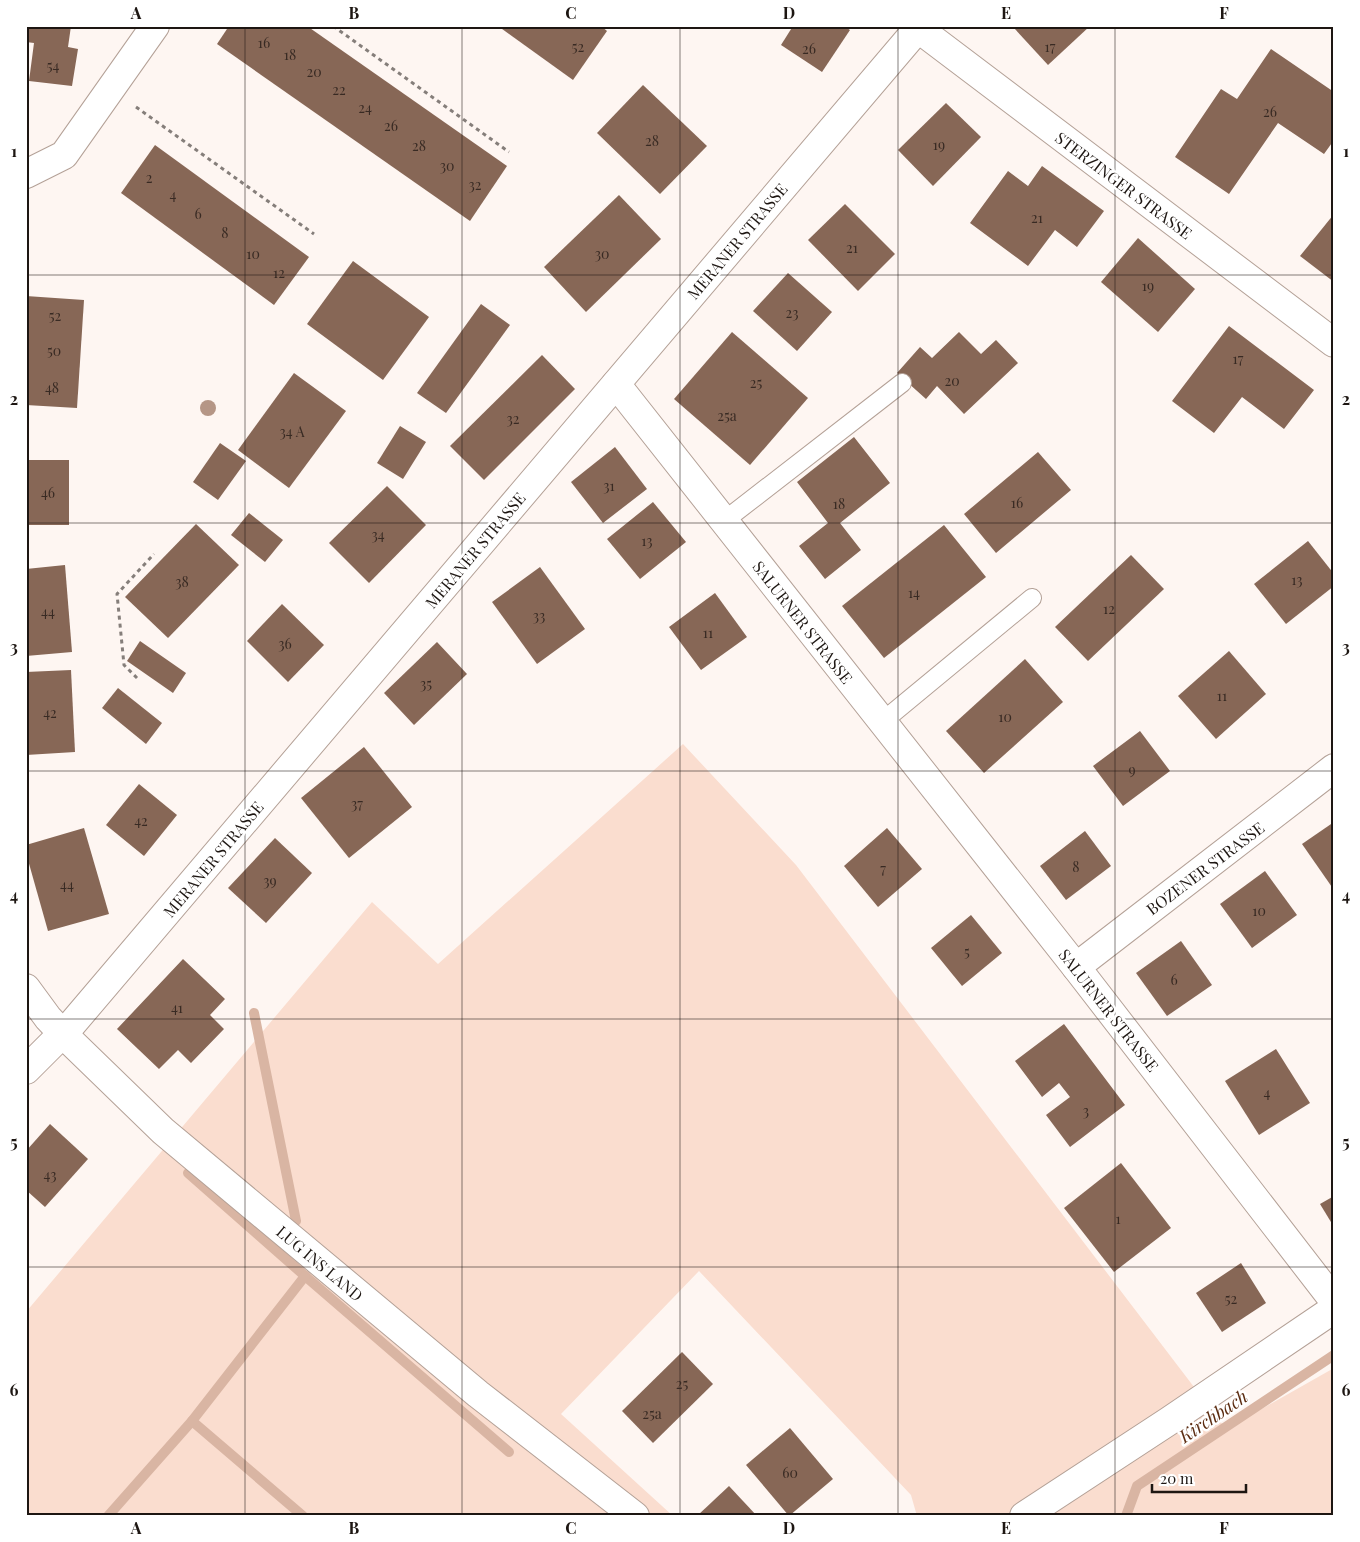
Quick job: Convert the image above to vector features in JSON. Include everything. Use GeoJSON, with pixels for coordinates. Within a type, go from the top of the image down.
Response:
{"type":"FeatureCollection","features":[{"type":"Feature","properties":{"kind":"street"},"geometry":{"type":"LineString","coordinates":[[26,174],[64,155],[155,26]]}},
{"type":"Feature","properties":{"kind":"street","name":"STERZINGER STRASSE"},"geometry":{"type":"LineString","coordinates":[[918,27],[1334,344]]}},
{"type":"Feature","properties":{"kind":"street","name":"MERANER STRASSE"},"geometry":{"type":"LineString","coordinates":[[26,1070],[63,1034],[918,27]]}},
{"type":"Feature","properties":{"kind":"street","name":"SALURNER STRASSE"},"geometry":{"type":"LineString","coordinates":[[616,384],[1076,966],[1334,1300]]}},
{"type":"Feature","properties":{"kind":"street","name":"BOZENER STRASSE"},"geometry":{"type":"LineString","coordinates":[[1076,966],[1334,768]]}},
{"type":"Feature","properties":{"kind":"street","name":"LUG INS LAND"},"geometry":{"type":"LineString","coordinates":[[26,988],[48,1018],[63,1034],[163,1131],[478,1394],[635,1516]]}},
{"type":"Feature","properties":{"kind":"street"},"geometry":{"type":"LineString","coordinates":[[1024,1516],[1169,1421],[1334,1309]]}},
{"type":"Feature","properties":{"kind":"lane"},"geometry":{"type":"LineString","coordinates":[[724,521],[902,383]]}},
{"type":"Feature","properties":{"kind":"lane"},"geometry":{"type":"LineString","coordinates":[[882,722],[1032,598]]}},
{"type":"Feature","properties":{"kind":"path"},"geometry":{"type":"LineString","coordinates":[[332,26],[509,152]]}},
{"type":"Feature","properties":{"kind":"path"},"geometry":{"type":"LineString","coordinates":[[111,89],[314,234]]}},
{"type":"Feature","properties":{"kind":"path"},"geometry":{"type":"LineString","coordinates":[[137,678],[124,665],[117,594],[154,554]]}},
{"type":"Feature","properties":{"kind":"shaded area"},"geometry":{"type":"Polygon","coordinates":[[[683,744],[796,865],[1226,1429],[1334,1368],[1334,1516],[917,1516],[911,1495],[699,1271],[561,1414],[673,1516],[26,1516],[26,1312],[372,902],[438,964],[683,744]]]}},
{"type":"Feature","properties":{"kind":"building"},"geometry":{"type":"Polygon","coordinates":[[[26,26],[71,26],[68,47],[78,49],[72,86],[29,81],[34,43],[26,42],[26,26]]]}},
{"type":"Feature","properties":{"kind":"building"},"geometry":{"type":"Polygon","coordinates":[[[229,26],[307,26],[507,166],[470,221],[217,44],[229,26]]]}},
{"type":"Feature","properties":{"kind":"building"},"geometry":{"type":"Polygon","coordinates":[[[498,26],[601,26],[607,31],[573,80],[498,26]]]}},
{"type":"Feature","properties":{"kind":"building"},"geometry":{"type":"Polygon","coordinates":[[[793,26],[844,26],[850,30],[822,72],[781,45],[793,26]]]}},
{"type":"Feature","properties":{"kind":"building"},"geometry":{"type":"Polygon","coordinates":[[[1016,26],[1090,26],[1048,65],[1014,28],[1016,26]]]}},
{"type":"Feature","properties":{"kind":"building"},"geometry":{"type":"Polygon","coordinates":[[[1271,49],[1334,92],[1334,140],[1324,154],[1278,123],[1229,194],[1175,157],[1221,89],[1237,99],[1271,49]]]}},
{"type":"Feature","properties":{"kind":"building"},"geometry":{"type":"Polygon","coordinates":[[[643,85],[707,146],[660,194],[597,133],[643,85]]]}},
{"type":"Feature","properties":{"kind":"building"},"geometry":{"type":"Polygon","coordinates":[[[946,103],[981,137],[933,186],[898,150],[946,103]]]}},
{"type":"Feature","properties":{"kind":"building"},"geometry":{"type":"Polygon","coordinates":[[[155,145],[309,257],[274,305],[121,193],[155,145]]]}},
{"type":"Feature","properties":{"kind":"building"},"geometry":{"type":"Polygon","coordinates":[[[1042,166],[1104,211],[1077,247],[1055,230],[1028,266],[970,223],[1008,171],[1028,186],[1042,166]]]}},
{"type":"Feature","properties":{"kind":"building"},"geometry":{"type":"Polygon","coordinates":[[[619,195],[661,239],[586,312],[544,267],[619,195]]]}},
{"type":"Feature","properties":{"kind":"building"},"geometry":{"type":"Polygon","coordinates":[[[845,204],[895,254],[858,291],[808,240],[845,204]]]}},
{"type":"Feature","properties":{"kind":"building"},"geometry":{"type":"Polygon","coordinates":[[[1334,214],[1334,282],[1300,256],[1334,214]]]}},
{"type":"Feature","properties":{"kind":"building"},"geometry":{"type":"Polygon","coordinates":[[[1138,238],[1195,289],[1158,332],[1101,282],[1138,238]]]}},
{"type":"Feature","properties":{"kind":"building"},"geometry":{"type":"Polygon","coordinates":[[[353,261],[429,317],[383,380],[307,324],[353,261]]]}},
{"type":"Feature","properties":{"kind":"building"},"geometry":{"type":"Polygon","coordinates":[[[788,273],[832,312],[797,351],[753,311],[788,273]]]}},
{"type":"Feature","properties":{"kind":"building"},"geometry":{"type":"Polygon","coordinates":[[[26,296],[84,300],[77,408],[26,405],[26,296]]]}},
{"type":"Feature","properties":{"kind":"building"},"geometry":{"type":"Polygon","coordinates":[[[481,304],[510,325],[446,413],[417,393],[481,304]]]}},
{"type":"Feature","properties":{"kind":"building"},"geometry":{"type":"Polygon","coordinates":[[[1229,326],[1314,390],[1284,429],[1242,397],[1214,433],[1172,401],[1229,326]]]}},
{"type":"Feature","properties":{"kind":"building"},"geometry":{"type":"Polygon","coordinates":[[[732,332],[808,398],[750,465],[674,399],[732,332]]]}},
{"type":"Feature","properties":{"kind":"building"},"geometry":{"type":"Polygon","coordinates":[[[959,332],[981,354],[996,340],[1018,363],[964,414],[937,386],[926,399],[897,373],[920,347],[932,358],[959,332]]]}},
{"type":"Feature","properties":{"kind":"building"},"geometry":{"type":"Polygon","coordinates":[[[542,355],[575,389],[484,480],[450,446],[542,355]]]}},
{"type":"Feature","properties":{"kind":"building"},"geometry":{"type":"Polygon","coordinates":[[[294,373],[346,411],[289,488],[238,450],[294,373]]]}},
{"type":"Feature","properties":{"kind":"building"},"geometry":{"type":"Polygon","coordinates":[[[400,426],[426,442],[403,479],[377,463],[400,426]]]}},
{"type":"Feature","properties":{"kind":"building"},"geometry":{"type":"Polygon","coordinates":[[[854,437],[890,483],[840,523],[861,550],[825,579],[799,546],[828,523],[797,482],[854,437]]]}},
{"type":"Feature","properties":{"kind":"building"},"geometry":{"type":"Polygon","coordinates":[[[220,443],[246,461],[218,500],[193,482],[220,443]]]}},
{"type":"Feature","properties":{"kind":"building"},"geometry":{"type":"Polygon","coordinates":[[[615,447],[647,489],[603,523],[571,482],[615,447]]]}},
{"type":"Feature","properties":{"kind":"building"},"geometry":{"type":"Polygon","coordinates":[[[1038,452],[1071,490],[996,553],[964,514],[1038,452]]]}},
{"type":"Feature","properties":{"kind":"building"},"geometry":{"type":"Polygon","coordinates":[[[26,460],[69,460],[69,525],[26,525],[26,460]]]}},
{"type":"Feature","properties":{"kind":"building"},"geometry":{"type":"Polygon","coordinates":[[[387,486],[426,525],[369,583],[329,543],[387,486]]]}},
{"type":"Feature","properties":{"kind":"building"},"geometry":{"type":"Polygon","coordinates":[[[653,502],[686,542],[640,579],[607,539],[653,502]]]}},
{"type":"Feature","properties":{"kind":"building"},"geometry":{"type":"Polygon","coordinates":[[[249,513],[283,540],[265,562],[231,535],[249,513]]]}},
{"type":"Feature","properties":{"kind":"building"},"geometry":{"type":"Polygon","coordinates":[[[196,524],[239,565],[168,638],[125,597],[196,524]]]}},
{"type":"Feature","properties":{"kind":"building"},"geometry":{"type":"Polygon","coordinates":[[[944,525],[986,577],[884,658],[842,606],[944,525]]]}},
{"type":"Feature","properties":{"kind":"building"},"geometry":{"type":"Polygon","coordinates":[[[1308,541],[1334,574],[1334,586],[1286,624],[1254,584],[1308,541]]]}},
{"type":"Feature","properties":{"kind":"building"},"geometry":{"type":"Polygon","coordinates":[[[1131,555],[1164,589],[1088,661],[1055,627],[1131,555]]]}},
{"type":"Feature","properties":{"kind":"building"},"geometry":{"type":"Polygon","coordinates":[[[65,565],[72,652],[26,656],[26,569],[65,565]]]}},
{"type":"Feature","properties":{"kind":"building"},"geometry":{"type":"Polygon","coordinates":[[[540,567],[585,629],[537,664],[492,602],[540,567]]]}},
{"type":"Feature","properties":{"kind":"building"},"geometry":{"type":"Polygon","coordinates":[[[715,593],[747,637],[701,670],[669,627],[715,593]]]}},
{"type":"Feature","properties":{"kind":"building"},"geometry":{"type":"Polygon","coordinates":[[[282,604],[324,645],[288,682],[247,641],[282,604]]]}},
{"type":"Feature","properties":{"kind":"building"},"geometry":{"type":"Polygon","coordinates":[[[140,641],[186,673],[173,693],[127,661],[140,641]]]}},
{"type":"Feature","properties":{"kind":"building"},"geometry":{"type":"Polygon","coordinates":[[[437,642],[467,674],[414,725],[384,693],[437,642]]]}},
{"type":"Feature","properties":{"kind":"building"},"geometry":{"type":"Polygon","coordinates":[[[1229,651],[1266,694],[1216,739],[1178,696],[1229,651]]]}},
{"type":"Feature","properties":{"kind":"building"},"geometry":{"type":"Polygon","coordinates":[[[1025,659],[1063,702],[984,773],[946,731],[1025,659]]]}},
{"type":"Feature","properties":{"kind":"building"},"geometry":{"type":"Polygon","coordinates":[[[71,670],[75,752],[26,755],[26,672],[71,670]]]}},
{"type":"Feature","properties":{"kind":"building"},"geometry":{"type":"Polygon","coordinates":[[[118,688],[162,723],[146,744],[102,708],[118,688]]]}},
{"type":"Feature","properties":{"kind":"building"},"geometry":{"type":"Polygon","coordinates":[[[1140,731],[1170,771],[1123,806],[1093,766],[1140,731]]]}},
{"type":"Feature","properties":{"kind":"building"},"geometry":{"type":"Polygon","coordinates":[[[364,747],[412,807],[349,858],[301,798],[364,747]]]}},
{"type":"Feature","properties":{"kind":"building"},"geometry":{"type":"Polygon","coordinates":[[[139,784],[177,815],[144,856],[106,825],[139,784]]]}},
{"type":"Feature","properties":{"kind":"building"},"geometry":{"type":"Polygon","coordinates":[[[1334,822],[1334,890],[1302,844],[1334,822]]]}},
{"type":"Feature","properties":{"kind":"building"},"geometry":{"type":"Polygon","coordinates":[[[84,828],[109,914],[48,931],[26,853],[26,845],[84,828]]]}},
{"type":"Feature","properties":{"kind":"building"},"geometry":{"type":"Polygon","coordinates":[[[887,828],[922,869],[878,907],[844,866],[887,828]]]}},
{"type":"Feature","properties":{"kind":"building"},"geometry":{"type":"Polygon","coordinates":[[[1085,831],[1111,866],[1066,900],[1040,866],[1085,831]]]}},
{"type":"Feature","properties":{"kind":"building"},"geometry":{"type":"Polygon","coordinates":[[[275,838],[312,873],[266,923],[228,888],[275,838]]]}},
{"type":"Feature","properties":{"kind":"building"},"geometry":{"type":"Polygon","coordinates":[[[1265,871],[1297,915],[1252,948],[1220,904],[1265,871]]]}},
{"type":"Feature","properties":{"kind":"building"},"geometry":{"type":"Polygon","coordinates":[[[971,915],[1002,953],[962,986],[931,948],[971,915]]]}},
{"type":"Feature","properties":{"kind":"building"},"geometry":{"type":"Polygon","coordinates":[[[1181,941],[1212,985],[1167,1016],[1136,973],[1181,941]]]}},
{"type":"Feature","properties":{"kind":"building"},"geometry":{"type":"Polygon","coordinates":[[[183,959],[225,999],[210,1015],[224,1029],[191,1063],[178,1050],[159,1069],[117,1029],[183,959]]]}},
{"type":"Feature","properties":{"kind":"building"},"geometry":{"type":"Polygon","coordinates":[[[1064,1024],[1125,1105],[1070,1147],[1046,1115],[1070,1097],[1059,1083],[1042,1097],[1015,1061],[1064,1024]]]}},
{"type":"Feature","properties":{"kind":"building"},"geometry":{"type":"Polygon","coordinates":[[[1276,1049],[1310,1103],[1259,1135],[1225,1081],[1276,1049]]]}},
{"type":"Feature","properties":{"kind":"building"},"geometry":{"type":"Polygon","coordinates":[[[50,1124],[88,1159],[45,1207],[26,1190],[26,1151],[50,1124]]]}},
{"type":"Feature","properties":{"kind":"building"},"geometry":{"type":"Polygon","coordinates":[[[1121,1163],[1171,1228],[1114,1272],[1064,1208],[1121,1163]]]}},
{"type":"Feature","properties":{"kind":"building"},"geometry":{"type":"Polygon","coordinates":[[[1334,1196],[1334,1227],[1320,1204],[1334,1196]]]}},
{"type":"Feature","properties":{"kind":"building"},"geometry":{"type":"Polygon","coordinates":[[[1241,1263],[1266,1303],[1222,1332],[1196,1293],[1241,1263]]]}},
{"type":"Feature","properties":{"kind":"building"},"geometry":{"type":"Polygon","coordinates":[[[682,1352],[713,1384],[653,1443],[622,1411],[682,1352]]]}},
{"type":"Feature","properties":{"kind":"building"},"geometry":{"type":"Polygon","coordinates":[[[790,1428],[833,1479],[789,1516],[746,1465],[790,1428]]]}},
{"type":"Feature","properties":{"kind":"building"},"geometry":{"type":"Polygon","coordinates":[[[729,1486],[757,1516],[697,1516],[729,1486]]]}},
{"type":"Feature","properties":{"kind":"waterway"},"geometry":{"type":"LineString","coordinates":[[254,1013],[296,1221]]}},
{"type":"Feature","properties":{"kind":"waterway"},"geometry":{"type":"LineString","coordinates":[[188,1173],[509,1452]]}},
{"type":"Feature","properties":{"kind":"waterway"},"geometry":{"type":"LineString","coordinates":[[108,1516],[192,1421],[305,1276]]}},
{"type":"Feature","properties":{"kind":"waterway","name":"Kirchbach"},"geometry":{"type":"LineString","coordinates":[[1126,1516],[1137,1486],[1334,1355]]}},
{"type":"Feature","properties":{"kind":"waterway"},"geometry":{"type":"LineString","coordinates":[[192,1421],[303,1516]]}}]}
